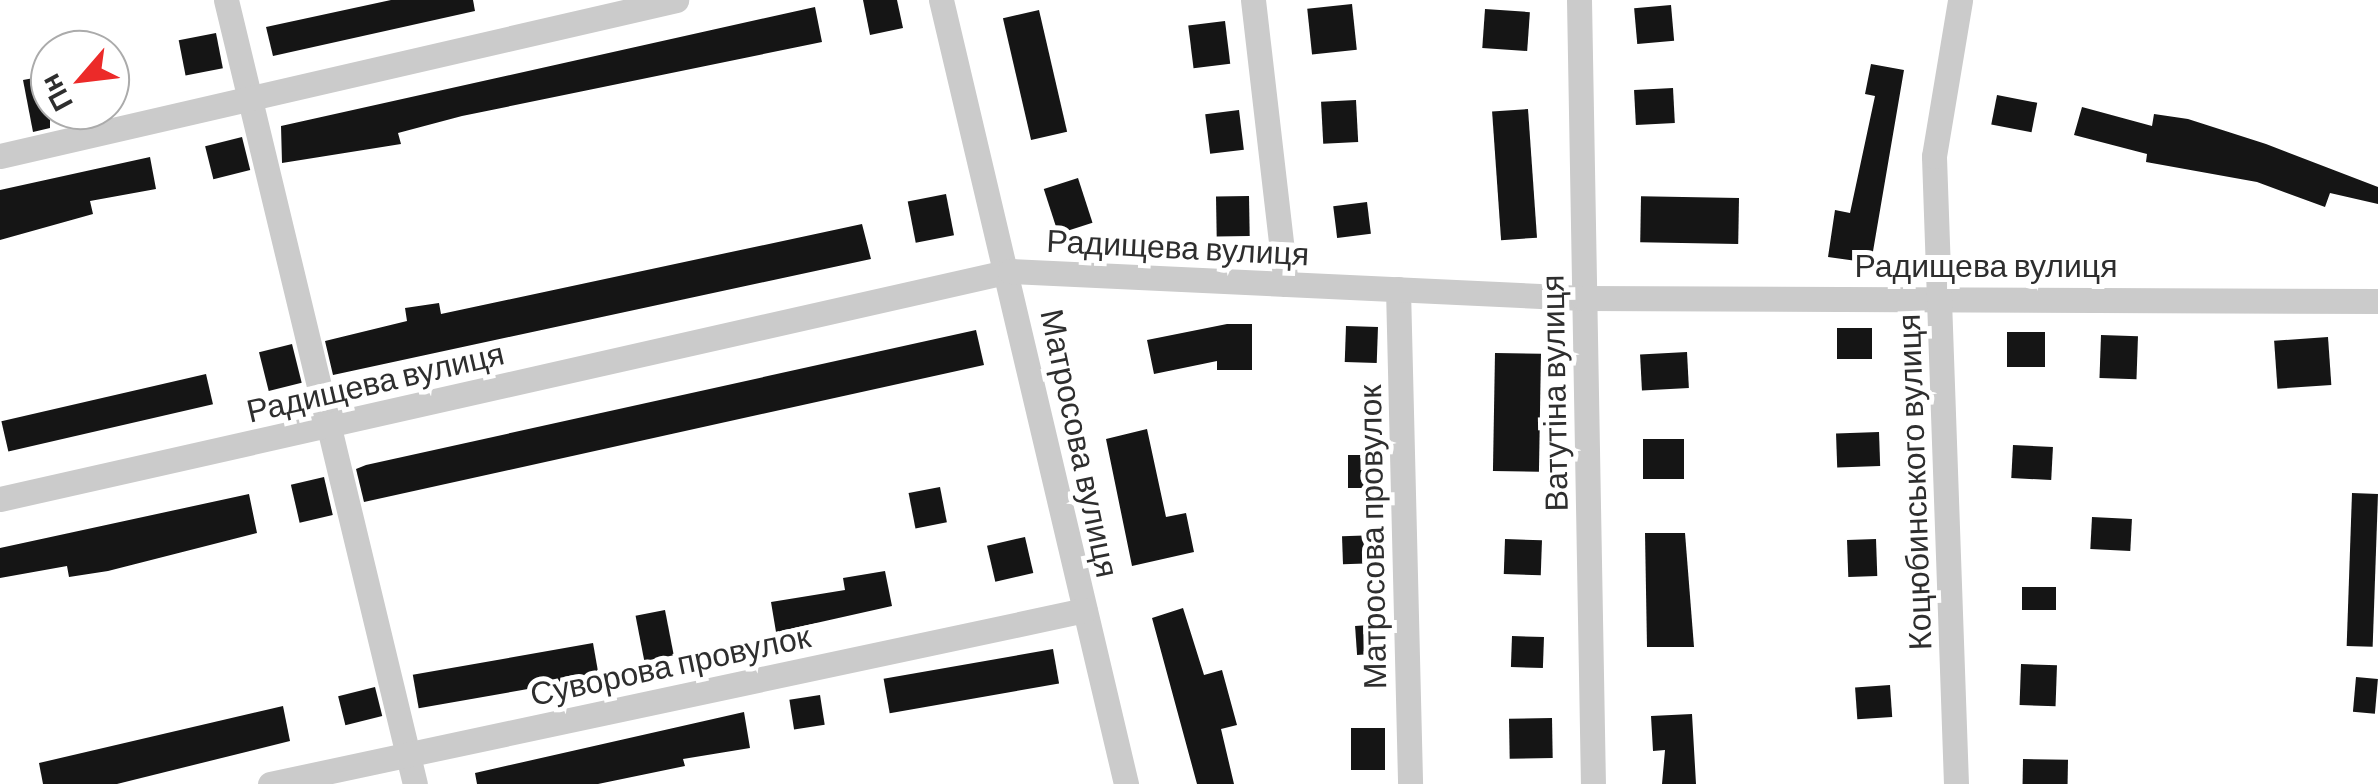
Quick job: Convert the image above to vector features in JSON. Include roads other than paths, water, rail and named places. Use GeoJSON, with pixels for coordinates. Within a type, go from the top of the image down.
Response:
{"type":"FeatureCollection","features":[{"type":"Feature","properties":{"kind":"street"},"geometry":{"type":"LineString","coordinates":[[226,0],[332,424],[416,784]]}},
{"type":"Feature","properties":{"kind":"street"},"geometry":{"type":"LineString","coordinates":[[0,156],[250,103],[676,0]]}},
{"type":"Feature","properties":{"kind":"street","name":"Матросова вулиця"},"geometry":{"type":"LineString","coordinates":[[942,0],[1010,271],[1126,784]]}},
{"type":"Feature","properties":{"kind":"street"},"geometry":{"type":"LineString","coordinates":[[1253,0],[1286,284]]}},
{"type":"Feature","properties":{"kind":"street","name":"Ватутіна вулиця"},"geometry":{"type":"LineString","coordinates":[[1579,0],[1594,784]]}},
{"type":"Feature","properties":{"kind":"street","name":"Коцюбинського вулиця"},"geometry":{"type":"LineString","coordinates":[[1956,784],[1934,156],[1960,0]]}},
{"type":"Feature","properties":{"kind":"street","name":"Радищева вулиця"},"geometry":{"type":"LineString","coordinates":[[0,499],[1010,271],[1583,298],[1938,294],[2378,301]]}},
{"type":"Feature","properties":{"kind":"street","name":"Матросова провулок"},"geometry":{"type":"LineString","coordinates":[[1398,289],[1410,784]]}},
{"type":"Feature","properties":{"kind":"street","name":"Суворова провулок"},"geometry":{"type":"LineString","coordinates":[[270,784],[1084,610]]}}]}
